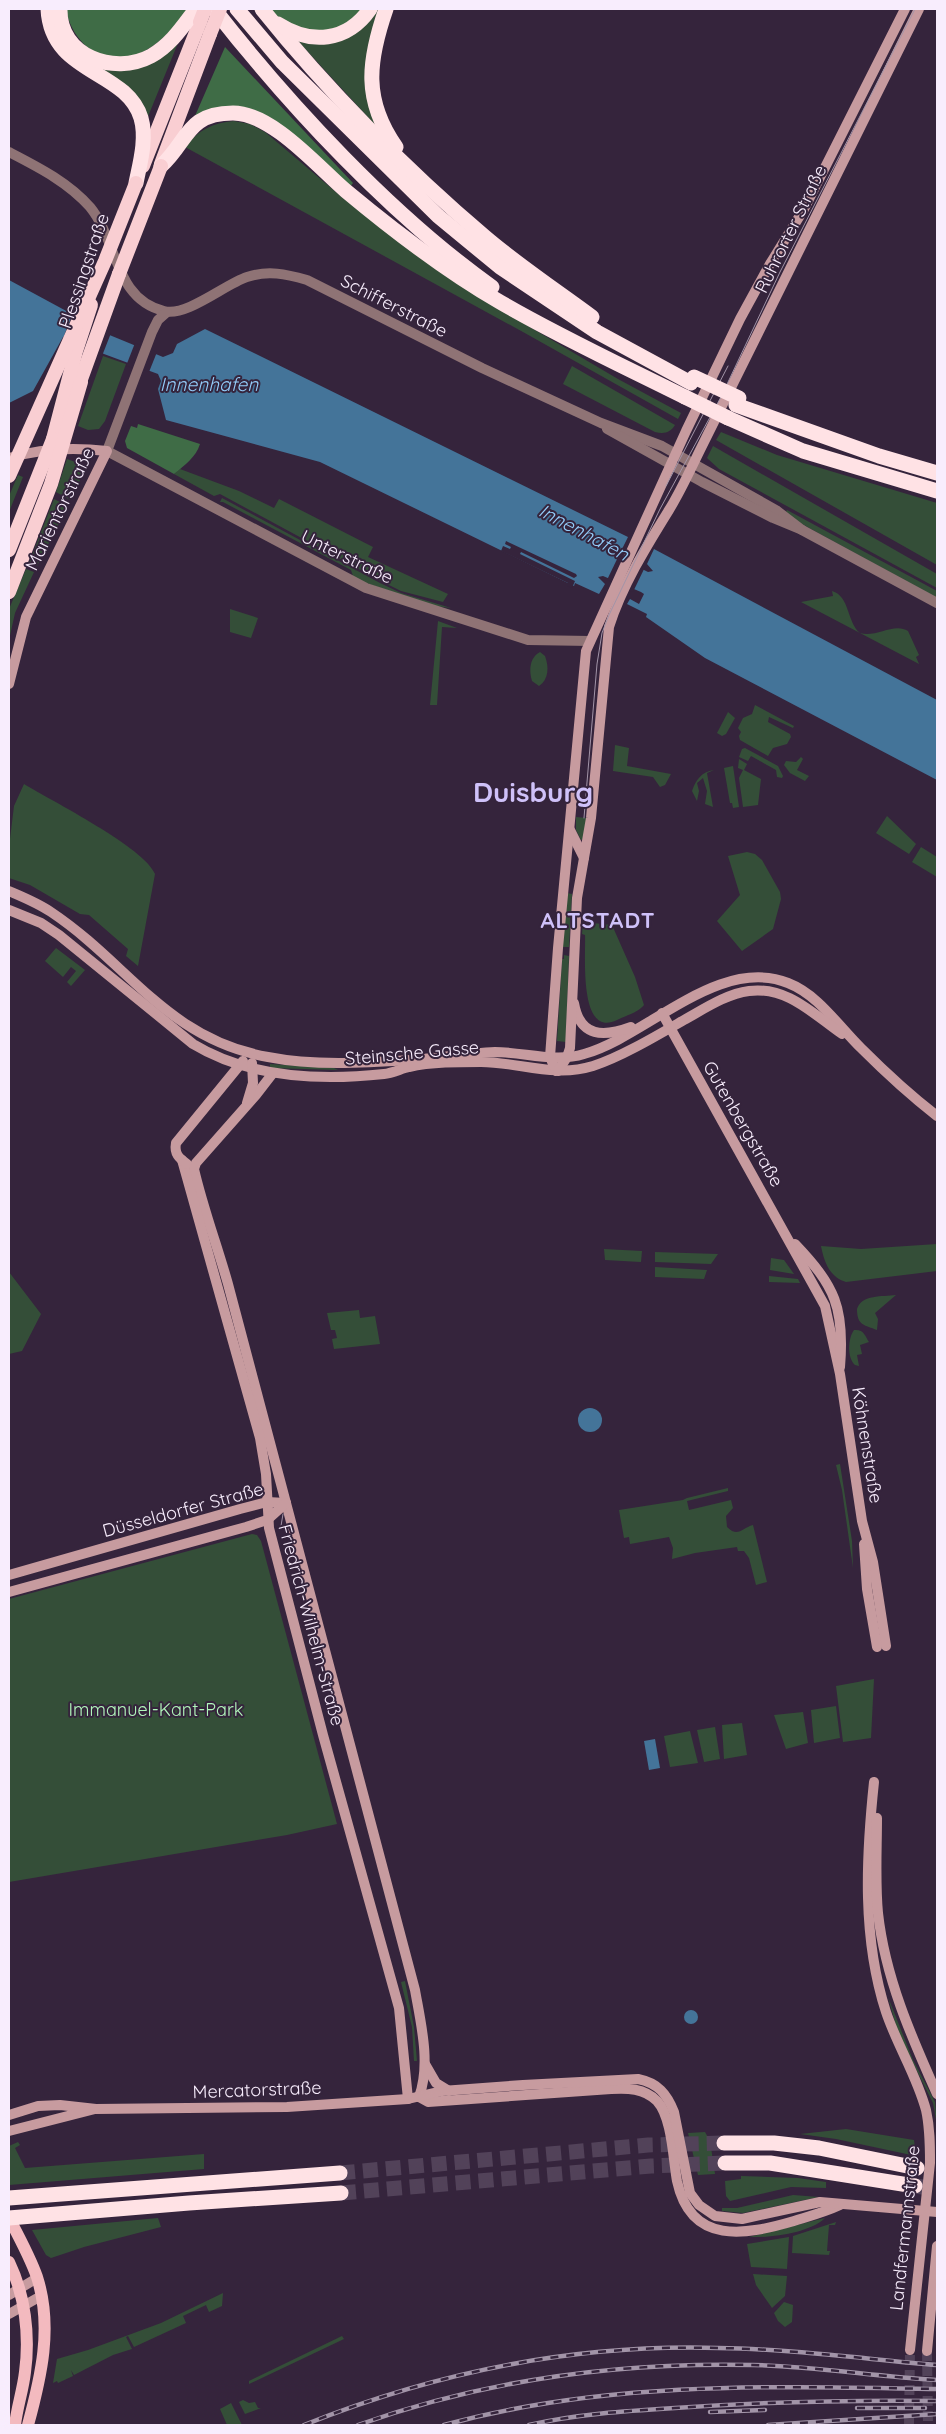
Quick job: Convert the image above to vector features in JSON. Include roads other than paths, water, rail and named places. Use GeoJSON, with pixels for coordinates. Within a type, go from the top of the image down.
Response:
{"type":"FeatureCollection","features":[{"type":"Feature","properties":{"kind":"highway"},"geometry":{"type":"LineString","coordinates":[[48,9],[49,19],[64,51],[122,93],[138,113],[143,135],[136,183]]}},
{"type":"Feature","properties":{"kind":"highway"},"geometry":{"type":"LineString","coordinates":[[60,9],[62,24],[70,40],[78,50],[100,62],[112,65],[126,65],[151,56],[180,32],[199,12],[240,42]]}},
{"type":"Feature","properties":{"kind":"highway"},"geometry":{"type":"LineString","coordinates":[[214,9],[240,42],[316,127],[426,234],[487,283],[557,332]]}},
{"type":"Feature","properties":{"kind":"highway"},"geometry":{"type":"LineString","coordinates":[[161,166],[171,157],[210,34],[220,9]]}},
{"type":"Feature","properties":{"kind":"highway"},"geometry":{"type":"LineString","coordinates":[[237,9],[289,69],[438,216],[500,267],[597,332],[690,386],[734,407],[937,473]]}},
{"type":"Feature","properties":{"kind":"highway"},"geometry":{"type":"LineString","coordinates":[[266,14],[287,30],[304,37],[319,38],[334,36],[350,29],[363,19],[370,9]]}},
{"type":"Feature","properties":{"kind":"highway"},"geometry":{"type":"LineString","coordinates":[[386,9],[371,62],[371,86],[376,110],[411,169]]}},
{"type":"Feature","properties":{"kind":"highway","name":"Plessingstraße"},"geometry":{"type":"LineString","coordinates":[[9,550],[54,439],[76,351],[105,261],[161,122],[199,12]]}},
{"type":"Feature","properties":{"kind":"highway"},"geometry":{"type":"LineString","coordinates":[[266,14],[386,146],[488,239],[595,320],[690,386]]}},
{"type":"Feature","properties":{"kind":"highway"},"geometry":{"type":"LineString","coordinates":[[181,130],[215,115],[234,113],[253,117],[294,145],[347,192],[427,253],[500,302],[557,332],[690,386],[734,407],[803,451],[937,491]]}},
{"type":"Feature","properties":{"kind":"highway","name":"Plessingstraße"},"geometry":{"type":"LineString","coordinates":[[81,382],[98,327],[161,166]]}},
{"type":"Feature","properties":{"kind":"highway"},"geometry":{"type":"LineString","coordinates":[[9,476],[105,261]]}},
{"type":"Feature","properties":{"kind":"highway"},"geometry":{"type":"LineString","coordinates":[[54,439],[81,382]]}},
{"type":"Feature","properties":{"kind":"highway"},"geometry":{"type":"LineString","coordinates":[[9,592],[48,493],[81,382]]}},
{"type":"Feature","properties":{"kind":"highway"},"geometry":{"type":"LineString","coordinates":[[724,2143],[774,2143],[819,2148],[917,2168]]}},
{"type":"Feature","properties":{"kind":"highway"},"geometry":{"type":"LineString","coordinates":[[725,2163],[770,2163],[915,2186]]}},
{"type":"Feature","properties":{"kind":"highway"},"geometry":{"type":"LineString","coordinates":[[9,2198],[340,2173]]}},
{"type":"Feature","properties":{"kind":"highway"},"geometry":{"type":"LineString","coordinates":[[9,2218],[341,2193]]}},
{"type":"Feature","properties":{"kind":"main road","name":"Ruhrorter Straße"},"geometry":{"type":"LineString","coordinates":[[550,1057],[584,663],[590,641],[744,311],[804,209],[905,9]]}},
{"type":"Feature","properties":{"kind":"main road","name":"Ruhrorter Straße"},"geometry":{"type":"LineString","coordinates":[[567,1057],[570,1045],[577,898],[591,818],[609,627],[647,546],[688,474],[919,9]]}},
{"type":"Feature","properties":{"kind":"main road"},"geometry":{"type":"LineString","coordinates":[[9,458],[42,449],[76,448],[107,451]]}},
{"type":"Feature","properties":{"kind":"main road","name":"Marientorstraße"},"geometry":{"type":"LineString","coordinates":[[9,684],[26,617],[107,451]]}},
{"type":"Feature","properties":{"kind":"main road"},"geometry":{"type":"LineString","coordinates":[[570,829],[584,858]]}},
{"type":"Feature","properties":{"kind":"main road","name":"Steinsche Gasse"},"geometry":{"type":"LineString","coordinates":[[9,891],[33,901],[64,921],[178,1021],[202,1035],[270,1058],[344,1062],[410,1060],[495,1052],[567,1057],[601,1048],[626,1036],[642,1024]]}},
{"type":"Feature","properties":{"kind":"main road","name":"Steinsche Gasse"},"geometry":{"type":"LineString","coordinates":[[9,910],[41,923],[59,935],[193,1044],[215,1057],[239,1065],[273,1072],[302,1075],[385,1074],[410,1067],[483,1062],[557,1071],[592,1066],[604,1062],[670,1028],[708,1006],[749,991],[769,991],[786,996],[809,1009],[859,1046]]}},
{"type":"Feature","properties":{"kind":"main road"},"geometry":{"type":"LineString","coordinates":[[572,995],[577,1015],[585,1026],[594,1032],[611,1034],[642,1024],[713,988],[736,980],[753,977],[772,978],[792,984],[823,1008],[887,1074],[937,1116]]}},
{"type":"Feature","properties":{"kind":"main road","name":"Gutenbergstraße"},"geometry":{"type":"LineString","coordinates":[[662,1013],[823,1300]]}},
{"type":"Feature","properties":{"kind":"main road"},"geometry":{"type":"LineString","coordinates":[[239,1065],[251,1053]]}},
{"type":"Feature","properties":{"kind":"main road"},"geometry":{"type":"LineString","coordinates":[[247,1104],[253,1083],[251,1053]]}},
{"type":"Feature","properties":{"kind":"main road"},"geometry":{"type":"LineString","coordinates":[[550,1057],[557,1071],[567,1057]]}},
{"type":"Feature","properties":{"kind":"main road","name":"Friedrich-Wilhelm-Straße"},"geometry":{"type":"LineString","coordinates":[[239,1065],[176,1143],[174,1150],[182,1160],[260,1438],[265,1468],[267,1520],[323,1736],[392,1981],[402,2026],[408,2099]]}},
{"type":"Feature","properties":{"kind":"main road"},"geometry":{"type":"LineString","coordinates":[[182,1160],[187,1164],[195,1166],[273,1072]]}},
{"type":"Feature","properties":{"kind":"main road","name":"Friedrich-Wilhelm-Straße"},"geometry":{"type":"LineString","coordinates":[[195,1166],[204,1211],[213,1232],[228,1284],[416,1990],[424,2061],[423,2086],[419,2098]]}},
{"type":"Feature","properties":{"kind":"main road","name":"Gutenbergstraße"},"geometry":{"type":"LineString","coordinates":[[788,1236],[821,1272],[834,1292]]}},
{"type":"Feature","properties":{"kind":"main road","name":"Köhnenstraße"},"geometry":{"type":"LineString","coordinates":[[834,1292],[840,1318],[842,1346],[840,1374]]}},
{"type":"Feature","properties":{"kind":"main road","name":"Köhnenstraße"},"geometry":{"type":"LineString","coordinates":[[823,1300],[840,1374],[881,1646]]}},
{"type":"Feature","properties":{"kind":"main road","name":"Düsseldorfer Straße"},"geometry":{"type":"LineString","coordinates":[[9,1575],[267,1502],[286,1503]]}},
{"type":"Feature","properties":{"kind":"main road","name":"Düsseldorfer Straße"},"geometry":{"type":"LineString","coordinates":[[9,1592],[267,1520],[286,1503]]}},
{"type":"Feature","properties":{"kind":"main road","name":"Landfermannstraße"},"geometry":{"type":"LineString","coordinates":[[910,2350],[930,2163],[928,2120],[916,2084],[886,2012],[876,1973],[869,1926],[871,1813],[874,1782],[877,1813],[878,1912],[882,1939],[898,2002],[937,2094]]}},
{"type":"Feature","properties":{"kind":"main road","name":"Friedrich-Wilhelm-Straße"},"geometry":{"type":"LineString","coordinates":[[424,2061],[432,2078],[449,2091]]}},
{"type":"Feature","properties":{"kind":"main road","name":"Mercatorstraße"},"geometry":{"type":"LineString","coordinates":[[9,2115],[48,2106],[73,2105],[96,2109],[270,2107],[408,2099],[419,2098],[427,2093],[625,2078],[649,2082],[664,2093],[674,2112],[686,2195]]}},
{"type":"Feature","properties":{"kind":"main road","name":"Mercatorstraße"},"geometry":{"type":"LineString","coordinates":[[419,2098],[428,2102],[611,2089],[635,2089],[645,2092],[657,2101],[664,2113],[686,2195]]}},
{"type":"Feature","properties":{"kind":"main road","name":"Mercatorstraße"},"geometry":{"type":"LineString","coordinates":[[9,2131],[96,2109]]}},
{"type":"Feature","properties":{"kind":"main road"},"geometry":{"type":"LineString","coordinates":[[686,2195],[715,2216],[734,2219],[756,2217],[820,2202],[937,2212]]}},
{"type":"Feature","properties":{"kind":"main road"},"geometry":{"type":"LineString","coordinates":[[686,2195],[692,2212],[711,2228],[736,2233],[766,2229],[823,2213],[840,2205]]}},
{"type":"Feature","properties":{"kind":"main road"},"geometry":{"type":"LineString","coordinates":[[9,2218],[37,2278],[41,2296],[45,2336],[43,2366],[28,2425]]}},
{"type":"Feature","properties":{"kind":"main road","name":"Landfermannstraße"},"geometry":{"type":"LineString","coordinates":[[927,2351],[937,2246]]}},
{"type":"Feature","properties":{"kind":"main road"},"geometry":{"type":"LineString","coordinates":[[9,2262],[14,2292],[23,2306],[27,2329],[27,2360],[15,2425]]}},
{"type":"Feature","properties":{"kind":"main road"},"geometry":{"type":"LineString","coordinates":[[14,2292],[37,2278]]}},
{"type":"Feature","properties":{"kind":"main road"},"geometry":{"type":"LineString","coordinates":[[9,2314],[41,2296]]}},
{"type":"Feature","properties":{"kind":"street"},"geometry":{"type":"LineString","coordinates":[[9,152],[43,170],[79,196],[91,208],[106,235],[129,289],[141,301],[153,308],[167,312]]}},
{"type":"Feature","properties":{"kind":"street","name":"Schifferstraße"},"geometry":{"type":"LineString","coordinates":[[167,312],[180,310],[246,277],[262,273],[287,274],[306,280],[482,368],[601,423],[642,437],[676,454],[776,510],[802,530]]}},
{"type":"Feature","properties":{"kind":"street","name":"Marientorstraße"},"geometry":{"type":"LineString","coordinates":[[107,451],[152,333],[158,320],[167,312]]}},
{"type":"Feature","properties":{"kind":"street","name":"Schifferstraße"},"geometry":{"type":"LineString","coordinates":[[601,423],[609,430],[671,465],[773,518],[802,530],[937,603]]}},
{"type":"Feature","properties":{"kind":"street","name":"Unterstraße"},"geometry":{"type":"LineString","coordinates":[[107,451],[366,588],[528,640],[590,641]]}},
{"type":"Feature","properties":{"kind":"water","name":"Innenhafen"},"geometry":{"type":"Polygon","coordinates":[[[9,280],[70,313],[73,320],[163,357],[173,353],[177,344],[205,329],[628,537],[621,551],[612,550],[614,555],[648,572],[653,571],[647,564],[654,549],[937,700],[937,780],[705,658],[646,617],[647,614],[627,604],[630,599],[639,604],[644,594],[641,592],[603,576],[598,577],[605,584],[599,594],[575,583],[574,586],[320,462],[166,420],[158,389],[161,381],[158,374],[104,354],[67,336],[63,337],[33,391],[9,403],[9,280]]]}},
{"type":"Feature","properties":{"kind":"water"},"geometry":{"type":"Polygon","coordinates":[[[590,1408],[599,1411],[602,1420],[599,1429],[590,1432],[581,1429],[578,1420],[581,1411],[590,1408]]]}},
{"type":"Feature","properties":{"kind":"water"},"geometry":{"type":"Polygon","coordinates":[[[655,1739],[660,1768],[649,1770],[644,1741],[655,1739]]]}},
{"type":"Feature","properties":{"kind":"water"},"geometry":{"type":"Polygon","coordinates":[[[688,2010],[694,2010],[698,2017],[694,2024],[688,2024],[684,2020],[684,2014],[688,2010]]]}},
{"type":"Feature","properties":{"kind":"tunnel"},"geometry":{"type":"LineString","coordinates":[[340,2173],[648,2145],[724,2143]]}},
{"type":"Feature","properties":{"kind":"tunnel"},"geometry":{"type":"LineString","coordinates":[[341,2193],[651,2166],[725,2163]]}},
{"type":"Feature","properties":{"kind":"tunnel"},"geometry":{"type":"LineString","coordinates":[[915,2186],[937,2189]]}},
{"type":"Feature","properties":{"kind":"tunnel"},"geometry":{"type":"LineString","coordinates":[[909,2425],[910,2350]]}},
{"type":"Feature","properties":{"kind":"tunnel"},"geometry":{"type":"LineString","coordinates":[[927,2351],[928,2425]]}},
{"type":"Feature","properties":{"kind":"tram line"},"geometry":{"type":"LineString","coordinates":[[584,818],[597,664],[602,633],[609,615],[660,509],[721,397],[780,272],[915,9]]}},
{"type":"Feature","properties":{"kind":"tram line"},"geometry":{"type":"LineString","coordinates":[[666,486],[728,366]]}},
{"type":"Feature","properties":{"kind":"tram line"},"geometry":{"type":"LineString","coordinates":[[281,1526],[283,1514]]}},
{"type":"Feature","properties":{"kind":"railway"},"geometry":{"type":"LineString","coordinates":[[304,2425],[354,2406],[455,2376],[507,2365],[612,2351],[665,2348],[745,2349],[800,2352],[937,2365]]}},
{"type":"Feature","properties":{"kind":"railway"},"geometry":{"type":"LineString","coordinates":[[358,2425],[406,2409],[503,2385],[552,2377],[652,2367],[703,2365],[776,2366],[937,2380]]}},
{"type":"Feature","properties":{"kind":"railway"},"geometry":{"type":"LineString","coordinates":[[444,2425],[566,2400],[627,2393],[751,2387],[937,2389]]}},
{"type":"Feature","properties":{"kind":"railway"},"geometry":{"type":"LineString","coordinates":[[529,2425],[565,2418],[638,2410],[806,2402],[937,2401]]}},
{"type":"Feature","properties":{"kind":"railway"},"geometry":{"type":"LineString","coordinates":[[857,2408],[925,2408]]}},
{"type":"Feature","properties":{"kind":"railway"},"geometry":{"type":"LineString","coordinates":[[710,2412],[765,2410]]}},
{"type":"Feature","properties":{"kind":"railway"},"geometry":{"type":"LineString","coordinates":[[768,2425],[937,2414]]}},
{"type":"Feature","properties":{"kind":"district","name":"Duisburg"},"geometry":{"type":"Point","coordinates":[533,792]}},
{"type":"Feature","properties":{"kind":"district","name":"ALTSTADT"},"geometry":{"type":"Point","coordinates":[598,920]}},
{"type":"Feature","properties":{"kind":"park label","name":"Immanuel-Kant-Park"},"geometry":{"type":"Point","coordinates":[156,1710]}}]}
